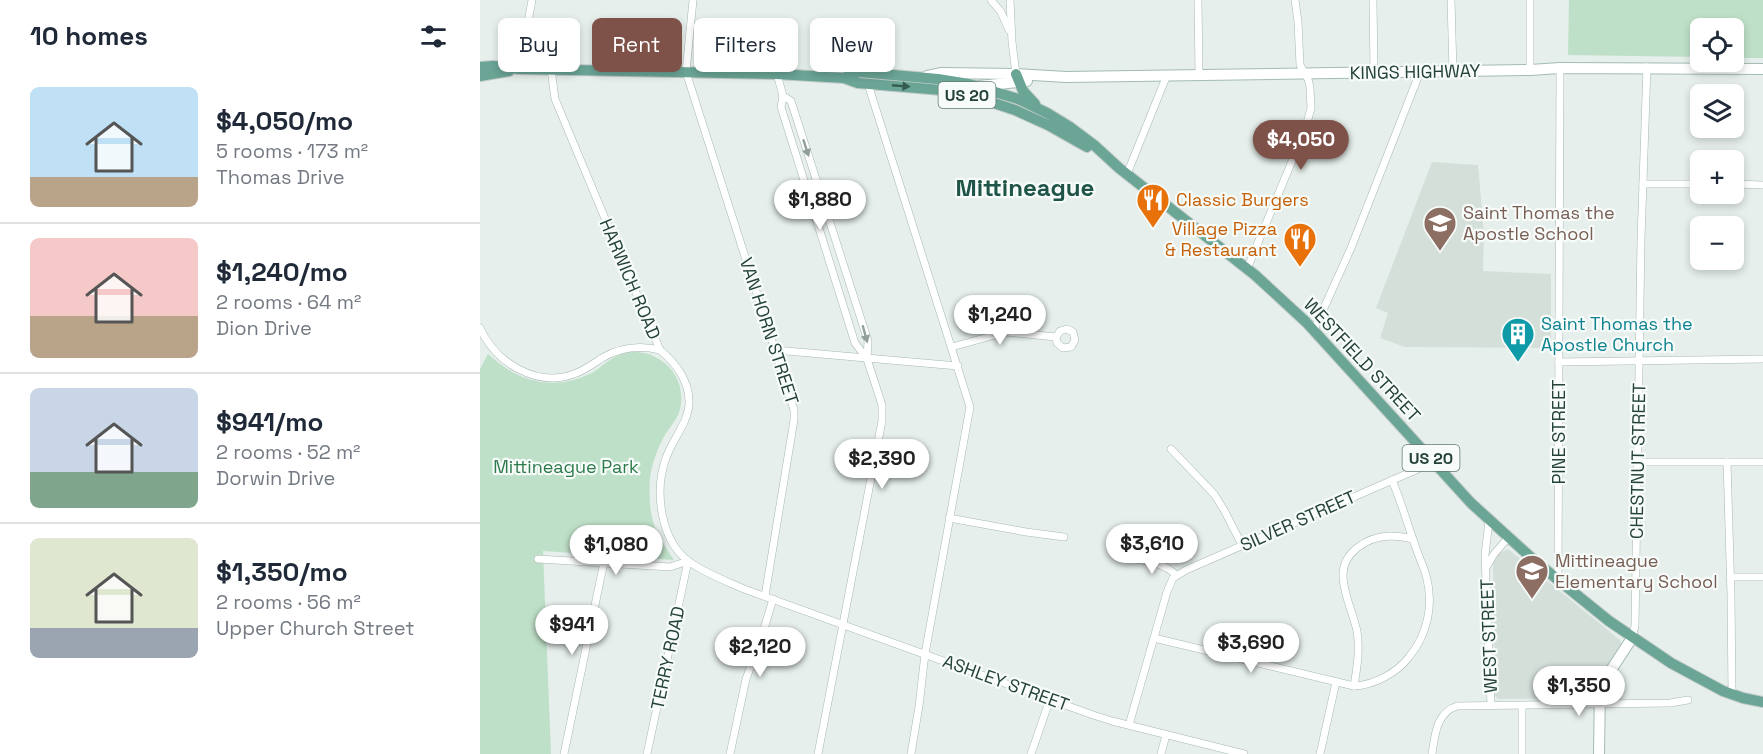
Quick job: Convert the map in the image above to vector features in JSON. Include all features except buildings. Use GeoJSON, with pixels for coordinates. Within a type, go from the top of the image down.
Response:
{"type":"FeatureCollection","features":[{"type":"Feature","properties":{"kind":"main road","name":"WESTFIELD STREET"},"geometry":{"type":"LineString","coordinates":[[480,67],[498,67]]}},
{"type":"Feature","properties":{"kind":"main road","name":"KINGS HIGHWAY"},"geometry":{"type":"LineString","coordinates":[[921,77],[942,73],[1017,78],[1560,68],[1763,69]]}},
{"type":"Feature","properties":{"kind":"main road","name":"WESTFIELD STREET"},"geometry":{"type":"LineString","coordinates":[[580,70],[844,78],[858,83],[949,91],[994,102],[1048,125],[1111,161]]}},
{"type":"Feature","properties":{"kind":"main road","name":"WESTFIELD STREET"},"geometry":{"type":"LineString","coordinates":[[480,76],[502,72]]}},
{"type":"Feature","properties":{"kind":"main road","name":"WESTFIELD STREET"},"geometry":{"type":"LineString","coordinates":[[844,78],[859,72],[921,77],[979,86],[1018,99],[1075,130],[1126,174],[1247,269],[1314,330],[1489,520],[1558,580],[1632,638],[1688,673],[1732,695],[1763,702]]}},
{"type":"Feature","properties":{"kind":"main road","name":"KINGS HIGHWAY"},"geometry":{"type":"LineString","coordinates":[[979,86],[1017,78]]}},
{"type":"Feature","properties":{"kind":"main road"},"geometry":{"type":"LineString","coordinates":[[1017,78],[1027,96],[1042,111]]}},
{"type":"Feature","properties":{"kind":"main road"},"geometry":{"type":"LineString","coordinates":[[1599,754],[1601,683],[1632,638]]}},
{"type":"Feature","properties":{"kind":"street"},"geometry":{"type":"LineString","coordinates":[[528,18],[531,0]]}},
{"type":"Feature","properties":{"kind":"street"},"geometry":{"type":"LineString","coordinates":[[686,72],[693,0]]}},
{"type":"Feature","properties":{"kind":"street"},"geometry":{"type":"LineString","coordinates":[[991,0],[1008,25],[1012,42]]}},
{"type":"Feature","properties":{"kind":"street"},"geometry":{"type":"LineString","coordinates":[[1010,0],[1017,78]]}},
{"type":"Feature","properties":{"kind":"street"},"geometry":{"type":"LineString","coordinates":[[1198,0],[1198,75]]}},
{"type":"Feature","properties":{"kind":"street"},"geometry":{"type":"LineString","coordinates":[[1247,269],[1310,115],[1310,87],[1300,65],[1295,0]]}},
{"type":"Feature","properties":{"kind":"street"},"geometry":{"type":"LineString","coordinates":[[1373,0],[1374,72]]}},
{"type":"Feature","properties":{"kind":"street"},"geometry":{"type":"LineString","coordinates":[[1451,0],[1453,71]]}},
{"type":"Feature","properties":{"kind":"street"},"geometry":{"type":"LineString","coordinates":[[1530,0],[1530,70]]}},
{"type":"Feature","properties":{"kind":"street","name":"CHESTNUT STREET"},"geometry":{"type":"LineString","coordinates":[[1632,638],[1635,626],[1647,67]]}},
{"type":"Feature","properties":{"kind":"street","name":"PINE STREET"},"geometry":{"type":"LineString","coordinates":[[1558,580],[1560,68]]}},
{"type":"Feature","properties":{"kind":"street","name":"HARWICH ROAD"},"geometry":{"type":"LineString","coordinates":[[550,72],[555,99],[660,350],[682,375],[689,395],[686,418],[663,465],[659,495],[663,518],[670,537],[688,561],[730,583],[773,599]]}},
{"type":"Feature","properties":{"kind":"street","name":"VAN HORN STREET"},"geometry":{"type":"LineString","coordinates":[[686,72],[795,416],[765,596]]}},
{"type":"Feature","properties":{"kind":"street"},"geometry":{"type":"LineString","coordinates":[[1314,330],[1351,248],[1420,72]]}},
{"type":"Feature","properties":{"kind":"street"},"geometry":{"type":"LineString","coordinates":[[777,75],[783,96],[781,107],[855,343],[867,358],[882,405],[882,421],[818,754]]}},
{"type":"Feature","properties":{"kind":"street"},"geometry":{"type":"LineString","coordinates":[[1126,174],[1167,75]]}},
{"type":"Feature","properties":{"kind":"street"},"geometry":{"type":"LineString","coordinates":[[868,84],[970,407],[948,518],[911,754]]}},
{"type":"Feature","properties":{"kind":"street"},"geometry":{"type":"LineString","coordinates":[[783,96],[791,101],[816,178],[868,341],[867,358]]}},
{"type":"Feature","properties":{"kind":"street"},"geometry":{"type":"LineString","coordinates":[[804,181],[816,178]]}},
{"type":"Feature","properties":{"kind":"street"},"geometry":{"type":"LineString","coordinates":[[1643,184],[1690,184]]}},
{"type":"Feature","properties":{"kind":"street"},"geometry":{"type":"LineString","coordinates":[[1744,184],[1763,185]]}},
{"type":"Feature","properties":{"kind":"street"},"geometry":{"type":"LineString","coordinates":[[830,264],[842,260]]}},
{"type":"Feature","properties":{"kind":"street"},"geometry":{"type":"LineString","coordinates":[[480,327],[490,345],[507,363],[531,375],[563,377],[577,373],[603,357],[626,348],[637,346],[660,350]]}},
{"type":"Feature","properties":{"kind":"street"},"geometry":{"type":"LineString","coordinates":[[952,347],[1006,332],[1056,337]]}},
{"type":"Feature","properties":{"kind":"street"},"geometry":{"type":"LineString","coordinates":[[775,350],[958,366]]}},
{"type":"Feature","properties":{"kind":"street"},"geometry":{"type":"LineString","coordinates":[[1559,362],[1763,359]]}},
{"type":"Feature","properties":{"kind":"street"},"geometry":{"type":"LineString","coordinates":[[1171,449],[1214,494],[1242,545]]}},
{"type":"Feature","properties":{"kind":"street","name":"SILVER STREET"},"geometry":{"type":"LineString","coordinates":[[1176,575],[1434,462]]}},
{"type":"Feature","properties":{"kind":"street"},"geometry":{"type":"LineString","coordinates":[[1638,462],[1763,462]]}},
{"type":"Feature","properties":{"kind":"street"},"geometry":{"type":"LineString","coordinates":[[1726,462],[1731,577],[1732,695]]}},
{"type":"Feature","properties":{"kind":"street"},"geometry":{"type":"LineString","coordinates":[[1154,638],[1354,686],[1374,681],[1401,667],[1411,656],[1423,635],[1430,596],[1426,575],[1392,480]]}},
{"type":"Feature","properties":{"kind":"street"},"geometry":{"type":"LineString","coordinates":[[948,518],[1064,537]]}},
{"type":"Feature","properties":{"kind":"street","name":"WEST STREET"},"geometry":{"type":"LineString","coordinates":[[1489,520],[1485,555],[1491,705]]}},
{"type":"Feature","properties":{"kind":"street"},"geometry":{"type":"LineString","coordinates":[[1354,686],[1358,664],[1357,638],[1343,580],[1347,560],[1357,547],[1369,540],[1392,536],[1413,539]]}},
{"type":"Feature","properties":{"kind":"street","name":"WEST STREET"},"geometry":{"type":"LineString","coordinates":[[1487,566],[1508,538]]}},
{"type":"Feature","properties":{"kind":"street"},"geometry":{"type":"LineString","coordinates":[[538,559],[670,567],[688,561]]}},
{"type":"Feature","properties":{"kind":"street"},"geometry":{"type":"LineString","coordinates":[[1129,725],[1167,592],[1176,575],[1162,565],[1136,559]]}},
{"type":"Feature","properties":{"kind":"street","name":"TERRY ROAD"},"geometry":{"type":"LineString","coordinates":[[647,754],[688,561]]}},
{"type":"Feature","properties":{"kind":"street"},"geometry":{"type":"LineString","coordinates":[[564,754],[604,562]]}},
{"type":"Feature","properties":{"kind":"street"},"geometry":{"type":"LineString","coordinates":[[1731,577],[1763,577]]}},
{"type":"Feature","properties":{"kind":"street"},"geometry":{"type":"LineString","coordinates":[[730,754],[746,679],[773,599]]}},
{"type":"Feature","properties":{"kind":"street","name":"ASHLEY STREET"},"geometry":{"type":"LineString","coordinates":[[773,599],[1112,721],[1244,754]]}},
{"type":"Feature","properties":{"kind":"street"},"geometry":{"type":"LineString","coordinates":[[1320,754],[1336,682]]}},
{"type":"Feature","properties":{"kind":"street"},"geometry":{"type":"LineString","coordinates":[[1031,754],[1050,699]]}},
{"type":"Feature","properties":{"kind":"street"},"geometry":{"type":"LineString","coordinates":[[1432,754],[1437,726],[1442,715],[1452,708],[1467,705],[1670,703],[1688,700]]}},
{"type":"Feature","properties":{"kind":"street"},"geometry":{"type":"LineString","coordinates":[[1522,706],[1522,754]]}},
{"type":"Feature","properties":{"kind":"street"},"geometry":{"type":"LineString","coordinates":[[1161,754],[1166,735]]}},
{"type":"Feature","properties":{"kind":"shaded area","name":"Saint Thomas the Apostle School"},"geometry":{"type":"Polygon","coordinates":[[[1432,162],[1478,165],[1484,233],[1483,271],[1551,274],[1551,348],[1405,347],[1380,338],[1388,313],[1376,308],[1432,162]]]}},
{"type":"Feature","properties":{"kind":"shaded area","name":"Mittineague Elementary School"},"geometry":{"type":"Polygon","coordinates":[[[1508,549],[1620,640],[1622,648],[1595,682],[1594,698],[1498,699],[1495,695],[1493,560],[1496,555],[1508,549]]]}},
{"type":"Feature","properties":{"kind":"green space"},"geometry":{"type":"Polygon","coordinates":[[[1569,0],[1763,0],[1763,58],[1744,58],[1744,18],[1690,18],[1690,57],[1568,55],[1569,0]]]}},
{"type":"Feature","properties":{"kind":"green space","name":"Mittineague Park"},"geometry":{"type":"Polygon","coordinates":[[[629,352],[649,354],[663,361],[674,374],[680,390],[678,415],[658,450],[650,478],[650,505],[654,526],[674,560],[543,551],[551,754],[480,754],[480,369],[488,354],[499,364],[524,377],[550,383],[564,382],[592,373],[612,359],[629,352]]]}},
{"type":"Feature","properties":{"kind":"place","name":"Classic Burgers"},"geometry":{"type":"Point","coordinates":[1153,229]}},
{"type":"Feature","properties":{"kind":"place","name":"Saint Thomas the Apostle School"},"geometry":{"type":"Point","coordinates":[1440,252]}},
{"type":"Feature","properties":{"kind":"place","name":"Village Pizza & Restaurant"},"geometry":{"type":"Point","coordinates":[1300,268]}},
{"type":"Feature","properties":{"kind":"place","name":"Saint Thomas the Apostle Church"},"geometry":{"type":"Point","coordinates":[1518,363]}},
{"type":"Feature","properties":{"kind":"place","name":"Mittineague Elementary School"},"geometry":{"type":"Point","coordinates":[1532,600]}},
{"type":"Feature","properties":{"kind":"district","name":"Mittineague"},"geometry":{"type":"Point","coordinates":[1025,188]}}]}
